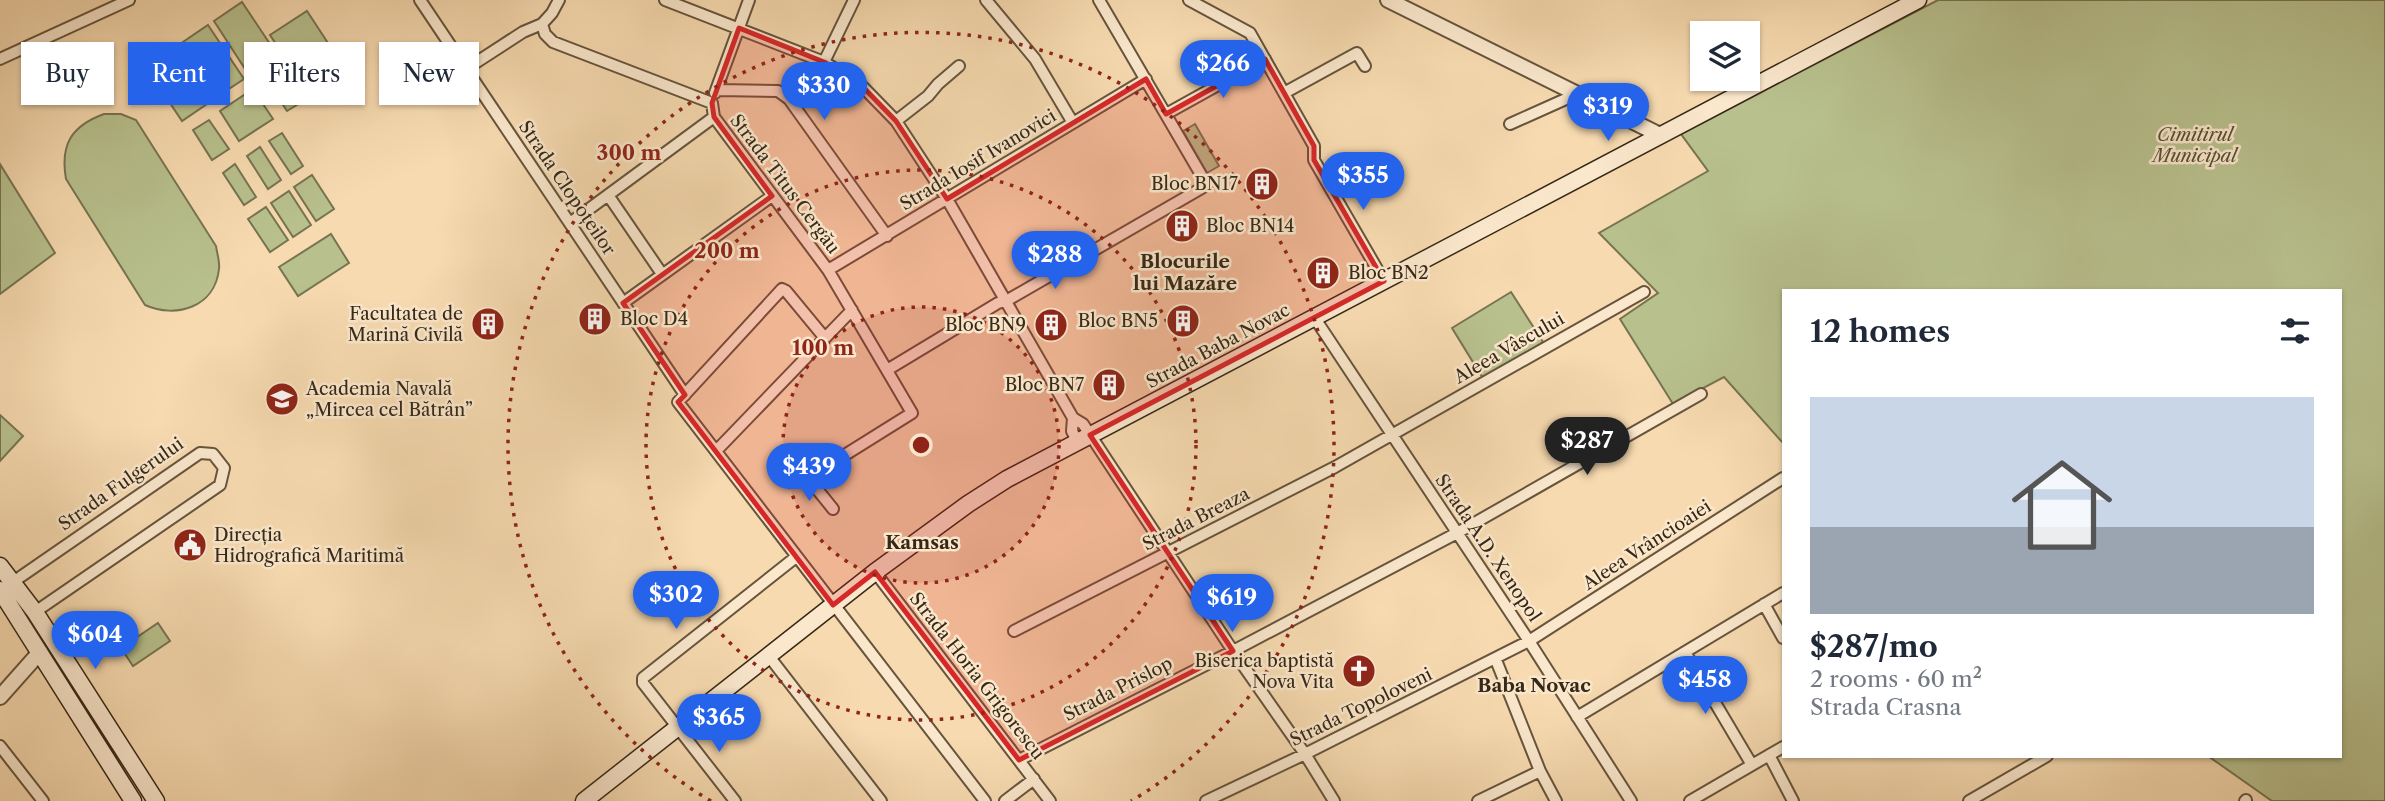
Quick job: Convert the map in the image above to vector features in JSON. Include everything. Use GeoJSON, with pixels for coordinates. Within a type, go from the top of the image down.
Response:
{"type":"FeatureCollection","features":[{"type":"Feature","properties":{"kind":"main road","name":"Strada Baba Novac"},"geometry":{"type":"LineString","coordinates":[[588,800],[875,572],[979,497],[1084,438],[1919,0]]}},
{"type":"Feature","properties":{"kind":"main road"},"geometry":{"type":"LineString","coordinates":[[0,566],[40,652],[133,801]]}},
{"type":"Feature","properties":{"kind":"main road"},"geometry":{"type":"LineString","coordinates":[[7,586],[35,612],[156,801]]}},
{"type":"Feature","properties":{"kind":"street"},"geometry":{"type":"LineString","coordinates":[[0,59],[129,0]]}},
{"type":"Feature","properties":{"kind":"street","name":"Strada Clopoțeilor"},"geometry":{"type":"LineString","coordinates":[[420,0],[448,42]]}},
{"type":"Feature","properties":{"kind":"street"},"geometry":{"type":"LineString","coordinates":[[479,61],[523,32],[541,24],[552,13],[559,0]]}},
{"type":"Feature","properties":{"kind":"street"},"geometry":{"type":"LineString","coordinates":[[665,0],[824,62],[860,83],[896,121],[947,199],[1073,418],[1083,424],[1084,438],[1168,552],[1233,651],[1306,754],[1334,801]]}},
{"type":"Feature","properties":{"kind":"street"},"geometry":{"type":"LineString","coordinates":[[712,103],[749,0]]}},
{"type":"Feature","properties":{"kind":"street"},"geometry":{"type":"LineString","coordinates":[[824,62],[854,0]]}},
{"type":"Feature","properties":{"kind":"street"},"geometry":{"type":"LineString","coordinates":[[1189,0],[1250,33],[1314,146],[1314,160],[1384,281]]}},
{"type":"Feature","properties":{"kind":"street"},"geometry":{"type":"LineString","coordinates":[[1388,0],[1660,135]]}},
{"type":"Feature","properties":{"kind":"street"},"geometry":{"type":"LineString","coordinates":[[989,1],[1035,59],[1073,123]]}},
{"type":"Feature","properties":{"kind":"street"},"geometry":{"type":"LineString","coordinates":[[887,370],[998,303],[1006,301],[1207,186],[1104,2]]}},
{"type":"Feature","properties":{"kind":"street","name":"Strada Titus Cergău"},"geometry":{"type":"LineString","coordinates":[[541,24],[553,42],[712,103],[714,117],[828,270],[912,413],[808,478],[833,509]]}},
{"type":"Feature","properties":{"kind":"street"},"geometry":{"type":"LineString","coordinates":[[1284,93],[1357,53],[1365,66]]}},
{"type":"Feature","properties":{"kind":"street"},"geometry":{"type":"LineString","coordinates":[[1166,114],[1265,59]]}},
{"type":"Feature","properties":{"kind":"street"},"geometry":{"type":"LineString","coordinates":[[896,121],[928,96],[959,66]]}},
{"type":"Feature","properties":{"kind":"street","name":"Strada Iosif Ivanovici"},"geometry":{"type":"LineString","coordinates":[[828,270],[1146,79]]}},
{"type":"Feature","properties":{"kind":"street","name":"Strada Clopoțeilor"},"geometry":{"type":"LineString","coordinates":[[479,88],[623,303],[716,452],[985,801]]}},
{"type":"Feature","properties":{"kind":"street"},"geometry":{"type":"LineString","coordinates":[[717,90],[778,91],[789,99],[887,236]]}},
{"type":"Feature","properties":{"kind":"street"},"geometry":{"type":"LineString","coordinates":[[1510,124],[1577,93]]}},
{"type":"Feature","properties":{"kind":"street"},"geometry":{"type":"LineString","coordinates":[[570,223],[714,117]]}},
{"type":"Feature","properties":{"kind":"street"},"geometry":{"type":"LineString","coordinates":[[608,195],[663,274]]}},
{"type":"Feature","properties":{"kind":"street"},"geometry":{"type":"LineString","coordinates":[[623,303],[772,196]]}},
{"type":"Feature","properties":{"kind":"street"},"geometry":{"type":"LineString","coordinates":[[681,398],[782,289],[824,337]]}},
{"type":"Feature","properties":{"kind":"street","name":"Aleea Vâscului"},"geometry":{"type":"LineString","coordinates":[[1392,435],[1644,292]]}},
{"type":"Feature","properties":{"kind":"street"},"geometry":{"type":"LineString","coordinates":[[716,452],[852,310]]}},
{"type":"Feature","properties":{"kind":"street","name":"Strada A.D. Xenopol"},"geometry":{"type":"LineString","coordinates":[[1314,317],[1529,641],[1631,801]]}},
{"type":"Feature","properties":{"kind":"street","name":"Strada Prislop"},"geometry":{"type":"LineString","coordinates":[[1019,760],[1457,533],[1702,394]]}},
{"type":"Feature","properties":{"kind":"street","name":"Strada Breaza"},"geometry":{"type":"LineString","coordinates":[[1014,631],[1335,467],[1392,435]]}},
{"type":"Feature","properties":{"kind":"street","name":"Strada Fulgerului"},"geometry":{"type":"LineString","coordinates":[[7,586],[200,453],[213,454],[224,468],[220,485],[35,612]]}},
{"type":"Feature","properties":{"kind":"street","name":"Aleea Vrâncioaiei"},"geometry":{"type":"LineString","coordinates":[[1529,641],[1782,479]]}},
{"type":"Feature","properties":{"kind":"street"},"geometry":{"type":"LineString","coordinates":[[735,801],[643,683],[643,678],[796,557]]}},
{"type":"Feature","properties":{"kind":"street","name":"Strada Horia Grigorescu"},"geometry":{"type":"LineString","coordinates":[[875,572],[1050,801]]}},
{"type":"Feature","properties":{"kind":"street"},"geometry":{"type":"LineString","coordinates":[[1577,718],[1782,594]]}},
{"type":"Feature","properties":{"kind":"street"},"geometry":{"type":"LineString","coordinates":[[1764,604],[1782,636]]}},
{"type":"Feature","properties":{"kind":"street","name":"Strada Topoloveni"},"geometry":{"type":"LineString","coordinates":[[1206,801],[1496,660],[1529,641]]}},
{"type":"Feature","properties":{"kind":"street"},"geometry":{"type":"LineString","coordinates":[[0,697],[40,652]]}},
{"type":"Feature","properties":{"kind":"street"},"geometry":{"type":"LineString","coordinates":[[1685,652],[1752,765]]}},
{"type":"Feature","properties":{"kind":"street"},"geometry":{"type":"LineString","coordinates":[[768,655],[881,801]]}},
{"type":"Feature","properties":{"kind":"street"},"geometry":{"type":"LineString","coordinates":[[1496,660],[1540,771],[1556,801]]}},
{"type":"Feature","properties":{"kind":"street"},"geometry":{"type":"LineString","coordinates":[[0,746],[43,801]]}},
{"type":"Feature","properties":{"kind":"street"},"geometry":{"type":"LineString","coordinates":[[1690,801],[1782,748]]}},
{"type":"Feature","properties":{"kind":"street"},"geometry":{"type":"LineString","coordinates":[[1769,755],[1793,801]]}},
{"type":"Feature","properties":{"kind":"street"},"geometry":{"type":"LineString","coordinates":[[1969,801],[2044,758]]}},
{"type":"Feature","properties":{"kind":"street"},"geometry":{"type":"LineString","coordinates":[[1478,801],[1540,771]]}},
{"type":"Feature","properties":{"kind":"street"},"geometry":{"type":"LineString","coordinates":[[1005,801],[1034,779]]}},
{"type":"Feature","properties":{"kind":"highlighted area"},"geometry":{"type":"Polygon","coordinates":[[[739,28],[824,62],[860,84],[896,121],[947,199],[1146,79],[1166,114],[1265,59],[1314,146],[1314,160],[1384,281],[1090,435],[1233,651],[1019,760],[875,572],[833,605],[678,402],[685,395],[623,303],[772,196],[714,117],[712,103],[739,28]]]}},
{"type":"Feature","properties":{"kind":"green space","name":"Cimitirul Municipal"},"geometry":{"type":"Polygon","coordinates":[[[1938,0],[2385,0],[2385,801],[2272,801],[2211,758],[2342,758],[2342,289],[1782,289],[1782,442],[1724,377],[1673,404],[1620,319],[1658,293],[1599,233],[1708,171],[1681,134],[1938,0]]]}},
{"type":"Feature","properties":{"kind":"green space"},"geometry":{"type":"Polygon","coordinates":[[[242,2],[269,42],[244,42],[244,67],[214,21],[242,2]]]}},
{"type":"Feature","properties":{"kind":"green space"},"geometry":{"type":"Polygon","coordinates":[[[307,11],[327,42],[275,42],[270,35],[307,11]]]}},
{"type":"Feature","properties":{"kind":"green space"},"geometry":{"type":"Polygon","coordinates":[[[208,25],[219,42],[183,42],[208,25]]]}},
{"type":"Feature","properties":{"kind":"green space"},"geometry":{"type":"Polygon","coordinates":[[[230,58],[244,79],[230,88],[230,58]]]}},
{"type":"Feature","properties":{"kind":"green space"},"geometry":{"type":"Polygon","coordinates":[[[244,95],[244,105],[264,105],[273,119],[239,141],[220,111],[244,95]]]}},
{"type":"Feature","properties":{"kind":"green space"},"geometry":{"type":"Polygon","coordinates":[[[171,105],[206,105],[182,121],[171,105]]]}},
{"type":"Feature","properties":{"kind":"green space"},"geometry":{"type":"Polygon","coordinates":[[[283,105],[297,105],[287,111],[283,105]]]}},
{"type":"Feature","properties":{"kind":"green space"},"geometry":{"type":"Polygon","coordinates":[[[104,114],[121,114],[136,120],[216,246],[219,266],[216,282],[202,301],[192,306],[169,311],[145,305],[66,179],[65,156],[70,138],[83,124],[104,114]]]}},
{"type":"Feature","properties":{"kind":"green space"},"geometry":{"type":"Polygon","coordinates":[[[209,120],[229,149],[212,160],[193,130],[209,120]]]}},
{"type":"Feature","properties":{"kind":"green space"},"geometry":{"type":"Polygon","coordinates":[[[1195,124],[1219,166],[1207,173],[1183,131],[1195,124]]]}},
{"type":"Feature","properties":{"kind":"green space"},"geometry":{"type":"Polygon","coordinates":[[[282,133],[303,166],[291,174],[269,141],[282,133]]]}},
{"type":"Feature","properties":{"kind":"green space"},"geometry":{"type":"Polygon","coordinates":[[[260,147],[281,180],[268,189],[247,156],[260,147]]]}},
{"type":"Feature","properties":{"kind":"green space"},"geometry":{"type":"Polygon","coordinates":[[[0,164],[55,253],[0,294],[0,164]]]}},
{"type":"Feature","properties":{"kind":"green space"},"geometry":{"type":"Polygon","coordinates":[[[235,164],[256,197],[244,205],[223,173],[235,164]]]}},
{"type":"Feature","properties":{"kind":"green space"},"geometry":{"type":"Polygon","coordinates":[[[312,175],[334,209],[316,221],[294,187],[312,175]]]}},
{"type":"Feature","properties":{"kind":"green space"},"geometry":{"type":"Polygon","coordinates":[[[289,191],[311,225],[293,237],[271,203],[289,191]]]}},
{"type":"Feature","properties":{"kind":"green space"},"geometry":{"type":"Polygon","coordinates":[[[266,207],[288,240],[270,252],[248,219],[266,207]]]}},
{"type":"Feature","properties":{"kind":"green space"},"geometry":{"type":"Polygon","coordinates":[[[331,234],[349,263],[298,296],[279,267],[331,234]]]}},
{"type":"Feature","properties":{"kind":"green space"},"geometry":{"type":"Polygon","coordinates":[[[1511,292],[1543,342],[1484,380],[1452,328],[1511,292]]]}},
{"type":"Feature","properties":{"kind":"green space"},"geometry":{"type":"Polygon","coordinates":[[[0,415],[23,436],[0,461],[0,415]]]}},
{"type":"Feature","properties":{"kind":"green space"},"geometry":{"type":"Polygon","coordinates":[[[158,623],[170,641],[133,666],[121,648],[158,623]]]}},
{"type":"Feature","properties":{"kind":"place","name":"Bloc BN17"},"geometry":{"type":"Point","coordinates":[1262,184]}},
{"type":"Feature","properties":{"kind":"place","name":"Bloc BN14"},"geometry":{"type":"Point","coordinates":[1182,226]}},
{"type":"Feature","properties":{"kind":"place","name":"Bloc BN2"},"geometry":{"type":"Point","coordinates":[1323,273]}},
{"type":"Feature","properties":{"kind":"place","name":"Bloc D4"},"geometry":{"type":"Point","coordinates":[595,319]}},
{"type":"Feature","properties":{"kind":"place","name":"Bloc BN5"},"geometry":{"type":"Point","coordinates":[1183,321]}},
{"type":"Feature","properties":{"kind":"place","name":"Facultatea de Marină Civilă"},"geometry":{"type":"Point","coordinates":[488,324]}},
{"type":"Feature","properties":{"kind":"place","name":"Bloc BN9"},"geometry":{"type":"Point","coordinates":[1051,325]}},
{"type":"Feature","properties":{"kind":"place","name":"Bloc BN7"},"geometry":{"type":"Point","coordinates":[1109,385]}},
{"type":"Feature","properties":{"kind":"place","name":"Academia Navală „Mircea cel Bătrân”"},"geometry":{"type":"Point","coordinates":[282,399]}},
{"type":"Feature","properties":{"kind":"place","name":"Direcția Hidrografică Maritimă"},"geometry":{"type":"Point","coordinates":[190,545]}},
{"type":"Feature","properties":{"kind":"place","name":"Biserica baptistă Nova Vita"},"geometry":{"type":"Point","coordinates":[1359,671]}},
{"type":"Feature","properties":{"kind":"district","name":"Blocurile lui Mazăre"},"geometry":{"type":"Point","coordinates":[1185,272]}},
{"type":"Feature","properties":{"kind":"district","name":"Kamsas"},"geometry":{"type":"Point","coordinates":[922,542]}},
{"type":"Feature","properties":{"kind":"district","name":"Baba Novac"},"geometry":{"type":"Point","coordinates":[1534,685]}}]}
